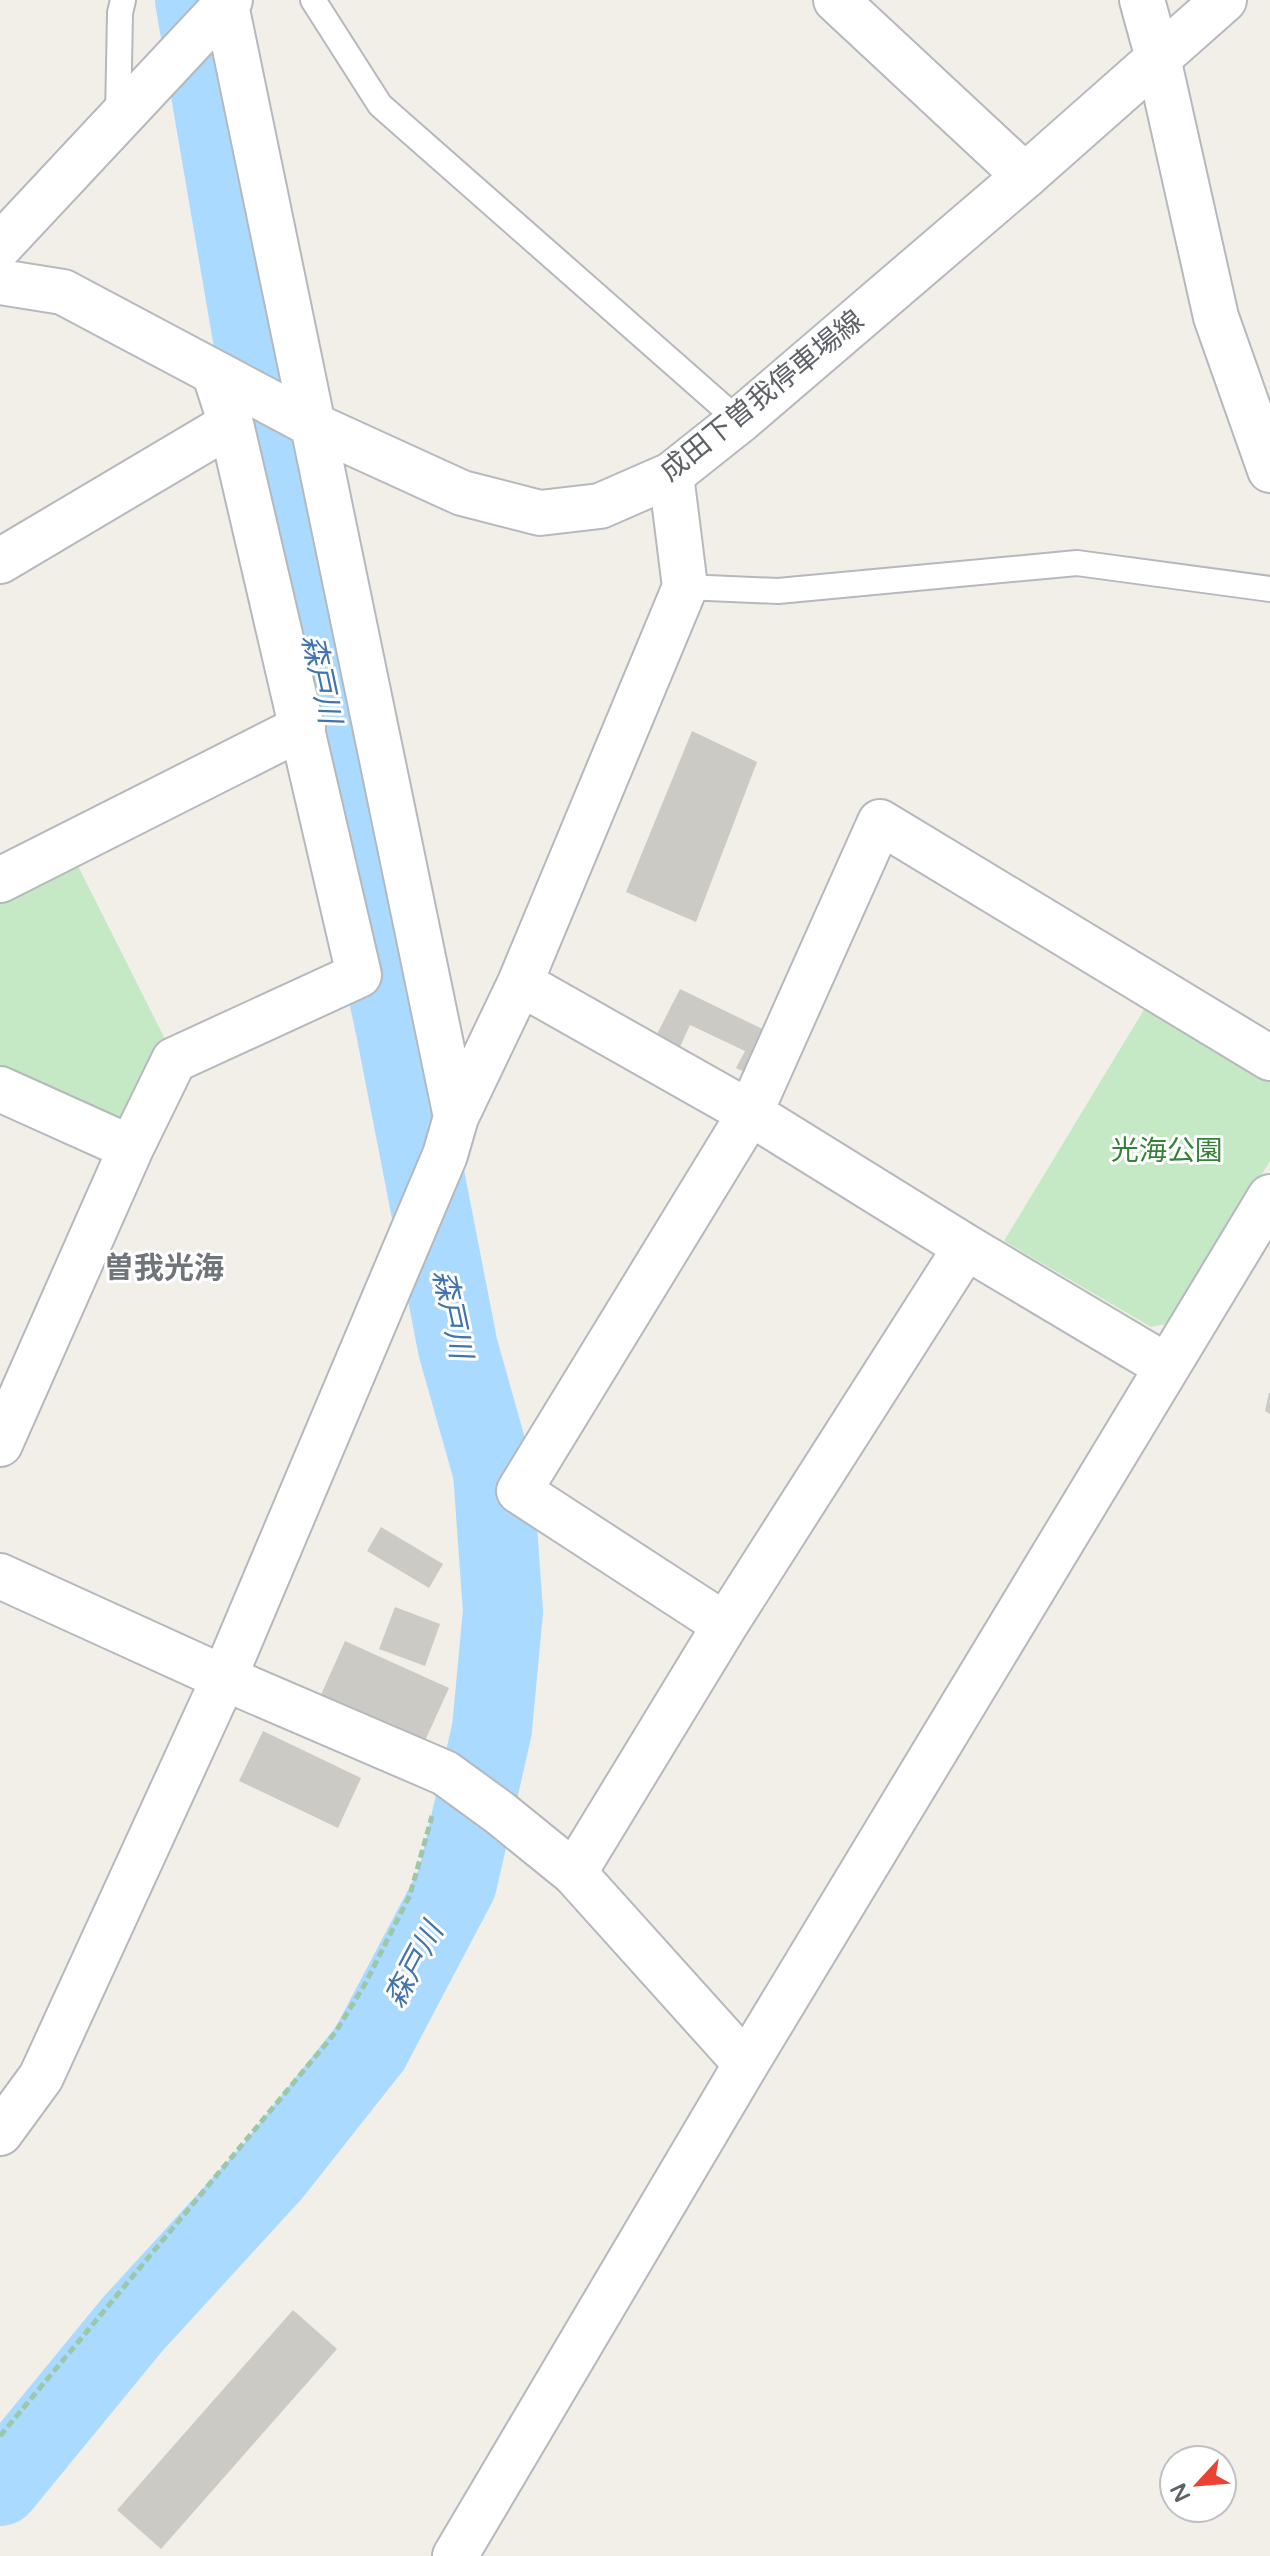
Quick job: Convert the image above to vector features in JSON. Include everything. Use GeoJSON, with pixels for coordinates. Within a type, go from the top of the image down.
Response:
{"type":"FeatureCollection","features":[{"type":"Feature","properties":{"kind":"street"},"geometry":{"type":"LineString","coordinates":[[836,0],[1025,176]]}},
{"type":"Feature","properties":{"kind":"street"},"geometry":{"type":"LineString","coordinates":[[1142,0],[1216,317],[1270,470]]}},
{"type":"Feature","properties":{"kind":"street","name":"成田下曽我停車場線"},"geometry":{"type":"LineString","coordinates":[[0,282],[63,292],[313,425],[462,493],[540,513],[600,506],[671,475],[739,421],[1025,176],[1224,0]]}},
{"type":"Feature","properties":{"kind":"street"},"geometry":{"type":"LineString","coordinates":[[0,246],[227,2]]}},
{"type":"Feature","properties":{"kind":"street"},"geometry":{"type":"LineString","coordinates":[[227,2],[451,1136]]}},
{"type":"Feature","properties":{"kind":"street"},"geometry":{"type":"LineString","coordinates":[[0,1444],[131,1148],[174,1060],[359,975],[231,424],[215,375]]}},
{"type":"Feature","properties":{"kind":"street"},"geometry":{"type":"LineString","coordinates":[[0,561],[231,424]]}},
{"type":"Feature","properties":{"kind":"street"},"geometry":{"type":"LineString","coordinates":[[0,2133],[41,2077],[224,1678],[685,587],[671,475]]}},
{"type":"Feature","properties":{"kind":"street"},"geometry":{"type":"LineString","coordinates":[[0,880],[303,727]]}},
{"type":"Feature","properties":{"kind":"street"},"geometry":{"type":"LineString","coordinates":[[725,1625],[519,1491],[750,1113],[880,822],[1270,1058]]}},
{"type":"Feature","properties":{"kind":"street"},"geometry":{"type":"LineString","coordinates":[[520,983],[750,1113],[1166,1366]]}},
{"type":"Feature","properties":{"kind":"street"},"geometry":{"type":"LineString","coordinates":[[0,1089],[131,1148]]}},
{"type":"Feature","properties":{"kind":"street"},"geometry":{"type":"LineString","coordinates":[[455,2556],[746,2064],[1270,1197]]}},
{"type":"Feature","properties":{"kind":"street"},"geometry":{"type":"LineString","coordinates":[[574,1873],[725,1625],[966,1247]]}},
{"type":"Feature","properties":{"kind":"street"},"geometry":{"type":"LineString","coordinates":[[0,1576],[450,1777],[574,1873],[746,2064]]}},
{"type":"Feature","properties":{"kind":"lane"},"geometry":{"type":"LineString","coordinates":[[118,118],[120,13],[123,0]]}},
{"type":"Feature","properties":{"kind":"lane"},"geometry":{"type":"LineString","coordinates":[[313,0],[380,105],[739,421]]}},
{"type":"Feature","properties":{"kind":"lane"},"geometry":{"type":"LineString","coordinates":[[685,587],[778,591],[1077,563],[1270,589]]}},
{"type":"Feature","properties":{"kind":"path"},"geometry":{"type":"LineString","coordinates":[[0,2436],[335,2033],[365,1984],[410,1895],[450,1777]]}},
{"type":"Feature","properties":{"kind":"green space"},"geometry":{"type":"Polygon","coordinates":[[[73,856],[168,1045],[127,1137],[0,1079],[0,891],[73,856]]]}},
{"type":"Feature","properties":{"kind":"green space","name":"光海公園"},"geometry":{"type":"Polygon","coordinates":[[[1154,993],[1270,1063],[1270,1161],[1171,1323],[1151,1327],[1004,1241],[1154,993]]]}},
{"type":"Feature","properties":{"kind":"building"},"geometry":{"type":"Polygon","coordinates":[[[692,731],[757,762],[696,922],[626,892],[692,731]]]}},
{"type":"Feature","properties":{"kind":"building"},"geometry":{"type":"Polygon","coordinates":[[[680,989],[775,1035],[755,1077],[736,1068],[745,1051],[690,1025],[679,1049],[655,1038],[680,989]]]}},
{"type":"Feature","properties":{"kind":"building"},"geometry":{"type":"Polygon","coordinates":[[[1270,1393],[1270,1414],[1265,1411],[1270,1393]]]}},
{"type":"Feature","properties":{"kind":"building"},"geometry":{"type":"Polygon","coordinates":[[[381,1527],[443,1564],[429,1588],[367,1551],[381,1527]]]}},
{"type":"Feature","properties":{"kind":"building"},"geometry":{"type":"Polygon","coordinates":[[[395,1607],[440,1624],[425,1666],[379,1649],[395,1607]]]}},
{"type":"Feature","properties":{"kind":"building"},"geometry":{"type":"Polygon","coordinates":[[[345,1641],[449,1688],[424,1743],[320,1697],[345,1641]]]}},
{"type":"Feature","properties":{"kind":"building"},"geometry":{"type":"Polygon","coordinates":[[[263,1731],[361,1778],[338,1828],[239,1781],[263,1731]]]}},
{"type":"Feature","properties":{"kind":"building"},"geometry":{"type":"Polygon","coordinates":[[[293,2310],[337,2349],[161,2549],[117,2510],[293,2310]]]}},
{"type":"Feature","properties":{"kind":"waterway","name":"森戸川"},"geometry":{"type":"LineString","coordinates":[[0,2486],[132,2325],[272,2172],[370,2048],[457,1883],[492,1729],[503,1611],[493,1472],[458,1348],[396,1030],[275,467],[195,0]]}},
{"type":"Feature","properties":{"kind":"district","name":"曽我光海"},"geometry":{"type":"Point","coordinates":[164,1268]}}]}
